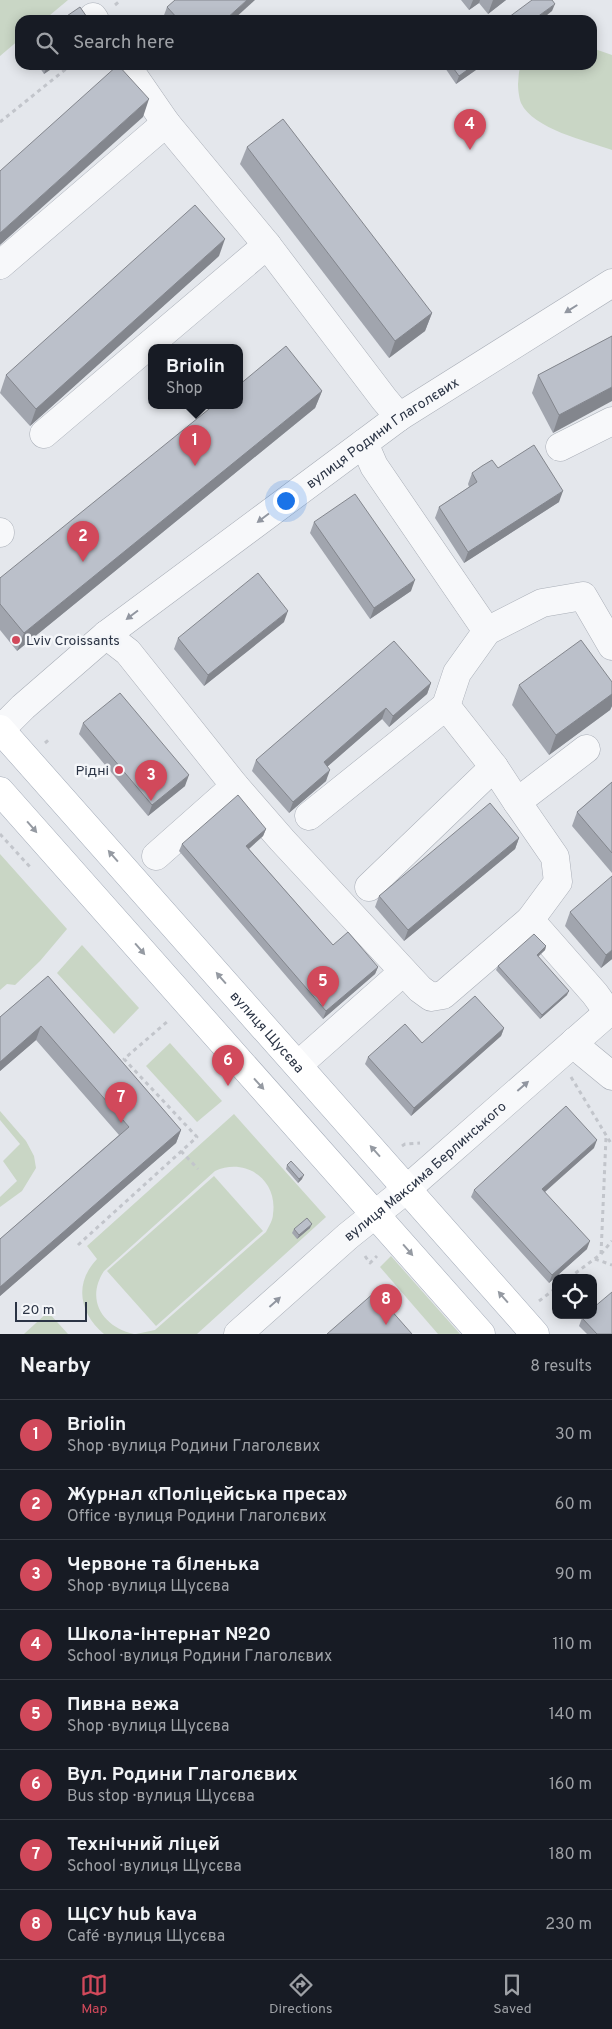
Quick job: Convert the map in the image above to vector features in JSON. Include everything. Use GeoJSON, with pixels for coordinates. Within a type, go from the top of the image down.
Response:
{"type":"FeatureCollection","features":[{"type":"Feature","properties":{"kind":"main road","name":"вулиця Щусєва"},"geometry":{"type":"LineString","coordinates":[[0,729],[408,1188],[535,1334]]}},
{"type":"Feature","properties":{"kind":"main road"},"geometry":{"type":"LineString","coordinates":[[0,791],[481,1334]]}},
{"type":"Feature","properties":{"kind":"street"},"geometry":{"type":"LineString","coordinates":[[129,70],[166,123],[267,245],[384,400],[400,417]]}},
{"type":"Feature","properties":{"kind":"street"},"geometry":{"type":"LineString","coordinates":[[0,265],[166,123]]}},
{"type":"Feature","properties":{"kind":"street"},"geometry":{"type":"LineString","coordinates":[[150,344],[267,245]]}},
{"type":"Feature","properties":{"kind":"street","name":"вулиця Родини Глаголєвих"},"geometry":{"type":"LineString","coordinates":[[0,729],[22,707],[106,635],[364,443],[400,417],[612,283]]}},
{"type":"Feature","properties":{"kind":"street"},"geometry":{"type":"LineString","coordinates":[[44,434],[148,346]]}},
{"type":"Feature","properties":{"kind":"street"},"geometry":{"type":"LineString","coordinates":[[560,447],[612,421]]}},
{"type":"Feature","properties":{"kind":"street"},"geometry":{"type":"LineString","coordinates":[[364,443],[374,466],[487,630]]}},
{"type":"Feature","properties":{"kind":"street"},"geometry":{"type":"LineString","coordinates":[[309,816],[446,706],[457,673],[487,630],[542,603],[583,596],[612,646]]}},
{"type":"Feature","properties":{"kind":"street"},"geometry":{"type":"LineString","coordinates":[[106,635],[128,652],[235,786],[282,840],[403,972],[420,989],[431,996],[443,995],[530,920],[558,882],[556,857],[494,767],[446,706]]}},
{"type":"Feature","properties":{"kind":"street"},"geometry":{"type":"LineString","coordinates":[[517,802],[586,749]]}},
{"type":"Feature","properties":{"kind":"street"},"geometry":{"type":"LineString","coordinates":[[369,887],[494,767]]}},
{"type":"Feature","properties":{"kind":"street"},"geometry":{"type":"LineString","coordinates":[[156,856],[235,786]]}},
{"type":"Feature","properties":{"kind":"street"},"geometry":{"type":"LineString","coordinates":[[530,920],[610,1010]]}},
{"type":"Feature","properties":{"kind":"street"},"geometry":{"type":"LineString","coordinates":[[298,1065],[403,972]]}},
{"type":"Feature","properties":{"kind":"street","name":"вулиця Максима Берлинського"},"geometry":{"type":"LineString","coordinates":[[238,1334],[375,1214],[408,1188],[610,1010]]}},
{"type":"Feature","properties":{"kind":"street"},"geometry":{"type":"LineString","coordinates":[[575,1041],[584,1053],[612,1076]]}},
{"type":"Feature","properties":{"kind":"path"},"geometry":{"type":"LineString","coordinates":[[0,122],[65,70]]}},
{"type":"Feature","properties":{"kind":"path"},"geometry":{"type":"LineString","coordinates":[[0,834],[32,870]]}},
{"type":"Feature","properties":{"kind":"path"},"geometry":{"type":"LineString","coordinates":[[162,1014],[174,1028]]}},
{"type":"Feature","properties":{"kind":"path"},"geometry":{"type":"LineString","coordinates":[[78,1244],[197,1137],[124,1059],[168,1021]]}},
{"type":"Feature","properties":{"kind":"path"},"geometry":{"type":"LineString","coordinates":[[567,1070],[612,1145]]}},
{"type":"Feature","properties":{"kind":"path"},"geometry":{"type":"LineString","coordinates":[[601,1254],[606,1137]]}},
{"type":"Feature","properties":{"kind":"path"},"geometry":{"type":"LineString","coordinates":[[181,1151],[198,1169]]}},
{"type":"Feature","properties":{"kind":"path"},"geometry":{"type":"LineString","coordinates":[[574,1274],[601,1254],[612,1241]]}},
{"type":"Feature","properties":{"kind":"path"},"geometry":{"type":"LineString","coordinates":[[594,1258],[612,1265]]}},
{"type":"Feature","properties":{"kind":"path"},"geometry":{"type":"LineString","coordinates":[[539,1301],[552,1291]]}},
{"type":"Feature","properties":{"kind":"green space"},"geometry":{"type":"Polygon","coordinates":[[[0,0],[68,0],[50,15],[15,15],[15,43],[0,56],[0,0]]]}},
{"type":"Feature","properties":{"kind":"green space"},"geometry":{"type":"Polygon","coordinates":[[[597,50],[612,55],[612,150],[548,127],[527,112],[519,96],[520,70],[597,70],[597,50]]]}},
{"type":"Feature","properties":{"kind":"green space"},"geometry":{"type":"Polygon","coordinates":[[[0,854],[67,929],[40,961],[15,985],[7,984],[0,990],[0,854]]]}},
{"type":"Feature","properties":{"kind":"green space"},"geometry":{"type":"Polygon","coordinates":[[[82,945],[139,1008],[114,1034],[57,973],[82,945]]]}},
{"type":"Feature","properties":{"kind":"green space"},"geometry":{"type":"Polygon","coordinates":[[[170,1043],[222,1101],[197,1122],[146,1066],[170,1043]]]}},
{"type":"Feature","properties":{"kind":"green space"},"geometry":{"type":"Polygon","coordinates":[[[0,1111],[26,1141],[34,1156],[36,1168],[22,1191],[0,1207],[0,1197],[17,1181],[3,1161],[20,1144],[0,1120],[0,1111]]]}},
{"type":"Feature","properties":{"kind":"green space"},"geometry":{"type":"Polygon","coordinates":[[[234,1114],[326,1217],[197,1334],[136,1334],[155,1330],[266,1232],[271,1223],[273,1202],[270,1191],[258,1174],[238,1167],[227,1167],[215,1171],[104,1271],[96,1292],[100,1311],[114,1325],[134,1334],[104,1334],[89,1317],[82,1298],[85,1278],[97,1259],[87,1246],[234,1114]]]}},
{"type":"Feature","properties":{"kind":"green space"},"geometry":{"type":"Polygon","coordinates":[[[214,1176],[263,1231],[156,1326],[107,1271],[214,1176]]]}},
{"type":"Feature","properties":{"kind":"green space"},"geometry":{"type":"Polygon","coordinates":[[[391,1256],[460,1334],[438,1334],[380,1267],[391,1256]]]}},
{"type":"Feature","properties":{"kind":"green space"},"geometry":{"type":"Polygon","coordinates":[[[48,1312],[68,1334],[24,1334],[48,1312]]]}},
{"type":"Feature","properties":{"kind":"building"},"geometry":{"type":"Polygon","coordinates":[[[175,0],[247,0],[230,15],[174,15],[167,7],[175,0]]]}},
{"type":"Feature","properties":{"kind":"building"},"geometry":{"type":"Polygon","coordinates":[[[532,0],[552,0],[555,4],[540,15],[512,15],[532,0]]]}},
{"type":"Feature","properties":{"kind":"building"},"geometry":{"type":"Polygon","coordinates":[[[80,7],[86,15],[68,15],[80,7]]]}},
{"type":"Feature","properties":{"kind":"building"},"geometry":{"type":"Polygon","coordinates":[[[112,70],[123,70],[149,99],[0,233],[0,171],[112,70]]]}},
{"type":"Feature","properties":{"kind":"building"},"geometry":{"type":"Polygon","coordinates":[[[455,70],[467,70],[459,76],[455,70]]]}},
{"type":"Feature","properties":{"kind":"building"},"geometry":{"type":"Polygon","coordinates":[[[283,119],[432,313],[395,341],[247,147],[283,119]]]}},
{"type":"Feature","properties":{"kind":"building"},"geometry":{"type":"Polygon","coordinates":[[[195,205],[225,239],[36,409],[6,375],[195,205]]]}},
{"type":"Feature","properties":{"kind":"building"},"geometry":{"type":"Polygon","coordinates":[[[612,336],[612,387],[559,415],[538,375],[612,336]]]}},
{"type":"Feature","properties":{"kind":"building"},"geometry":{"type":"Polygon","coordinates":[[[286,346],[322,391],[24,633],[0,604],[0,578],[209,409],[243,409],[243,382],[286,346]]]}},
{"type":"Feature","properties":{"kind":"building"},"geometry":{"type":"Polygon","coordinates":[[[534,445],[563,491],[468,552],[439,507],[477,482],[472,473],[482,466],[492,460],[498,468],[534,445]]]}},
{"type":"Feature","properties":{"kind":"building"},"geometry":{"type":"Polygon","coordinates":[[[355,494],[415,580],[374,608],[314,522],[355,494]]]}},
{"type":"Feature","properties":{"kind":"building"},"geometry":{"type":"Polygon","coordinates":[[[258,573],[288,611],[208,675],[178,638],[258,573]]]}},
{"type":"Feature","properties":{"kind":"building"},"geometry":{"type":"Polygon","coordinates":[[[581,640],[612,682],[612,694],[556,735],[519,685],[581,640]]]}},
{"type":"Feature","properties":{"kind":"building"},"geometry":{"type":"Polygon","coordinates":[[[394,641],[431,683],[393,716],[386,708],[324,762],[330,770],[293,802],[256,760],[394,641]]]}},
{"type":"Feature","properties":{"kind":"building"},"geometry":{"type":"Polygon","coordinates":[[[120,693],[189,775],[152,805],[83,723],[120,693]]]}},
{"type":"Feature","properties":{"kind":"building"},"geometry":{"type":"Polygon","coordinates":[[[612,782],[612,853],[577,812],[612,782]]]}},
{"type":"Feature","properties":{"kind":"building"},"geometry":{"type":"Polygon","coordinates":[[[238,795],[266,829],[246,846],[333,945],[348,932],[378,967],[326,1011],[182,844],[238,795]]]}},
{"type":"Feature","properties":{"kind":"building"},"geometry":{"type":"Polygon","coordinates":[[[490,803],[519,838],[408,930],[379,896],[490,803]]]}},
{"type":"Feature","properties":{"kind":"building"},"geometry":{"type":"Polygon","coordinates":[[[612,876],[612,950],[606,955],[570,912],[612,876]]]}},
{"type":"Feature","properties":{"kind":"building"},"geometry":{"type":"Polygon","coordinates":[[[534,934],[546,946],[537,955],[569,991],[542,1015],[498,966],[534,934]]]}},
{"type":"Feature","properties":{"kind":"building"},"geometry":{"type":"Polygon","coordinates":[[[48,976],[181,1130],[0,1287],[0,1239],[129,1127],[41,1026],[0,1062],[0,1017],[48,976]]]}},
{"type":"Feature","properties":{"kind":"building"},"geometry":{"type":"Polygon","coordinates":[[[475,996],[504,1028],[414,1108],[368,1057],[405,1024],[422,1043],[475,996]]]}},
{"type":"Feature","properties":{"kind":"building"},"geometry":{"type":"Polygon","coordinates":[[[566,1106],[597,1140],[542,1189],[590,1241],[552,1275],[474,1190],[566,1106]]]}},
{"type":"Feature","properties":{"kind":"building"},"geometry":{"type":"Polygon","coordinates":[[[291,1161],[304,1175],[299,1179],[287,1165],[291,1161]]]}},
{"type":"Feature","properties":{"kind":"building"},"geometry":{"type":"Polygon","coordinates":[[[307,1218],[312,1224],[299,1235],[294,1229],[307,1218]]]}},
{"type":"Feature","properties":{"kind":"building"},"geometry":{"type":"Polygon","coordinates":[[[375,1292],[412,1334],[327,1334],[375,1292]]]}},
{"type":"Feature","properties":{"kind":"building"},"geometry":{"type":"Polygon","coordinates":[[[612,1292],[612,1334],[597,1334],[583,1319],[597,1319],[597,1305],[612,1292]]]}},
{"type":"Feature","properties":{"kind":"place","name":"Школа-інтернат №20"},"geometry":{"type":"Point","coordinates":[470,150]}},
{"type":"Feature","properties":{"kind":"place","name":"Briolin"},"geometry":{"type":"Point","coordinates":[195,466]}},
{"type":"Feature","properties":{"kind":"place","name":"Журнал «Поліцейська преса»"},"geometry":{"type":"Point","coordinates":[83,562]}},
{"type":"Feature","properties":{"kind":"place","name":"Lviv Croissants"},"geometry":{"type":"Point","coordinates":[16,640]}},
{"type":"Feature","properties":{"kind":"place","name":"Рідні"},"geometry":{"type":"Point","coordinates":[119,770]}},
{"type":"Feature","properties":{"kind":"place","name":"Червоне та біленька"},"geometry":{"type":"Point","coordinates":[151,801]}},
{"type":"Feature","properties":{"kind":"place","name":"Пивна вежа"},"geometry":{"type":"Point","coordinates":[323,1007]}},
{"type":"Feature","properties":{"kind":"place","name":"Вул. Родини Глаголєвих"},"geometry":{"type":"Point","coordinates":[228,1086]}},
{"type":"Feature","properties":{"kind":"place","name":"Технічний ліцей"},"geometry":{"type":"Point","coordinates":[121,1123]}},
{"type":"Feature","properties":{"kind":"place","name":"ЩСУ hub kava"},"geometry":{"type":"Point","coordinates":[386,1325]}}]}
